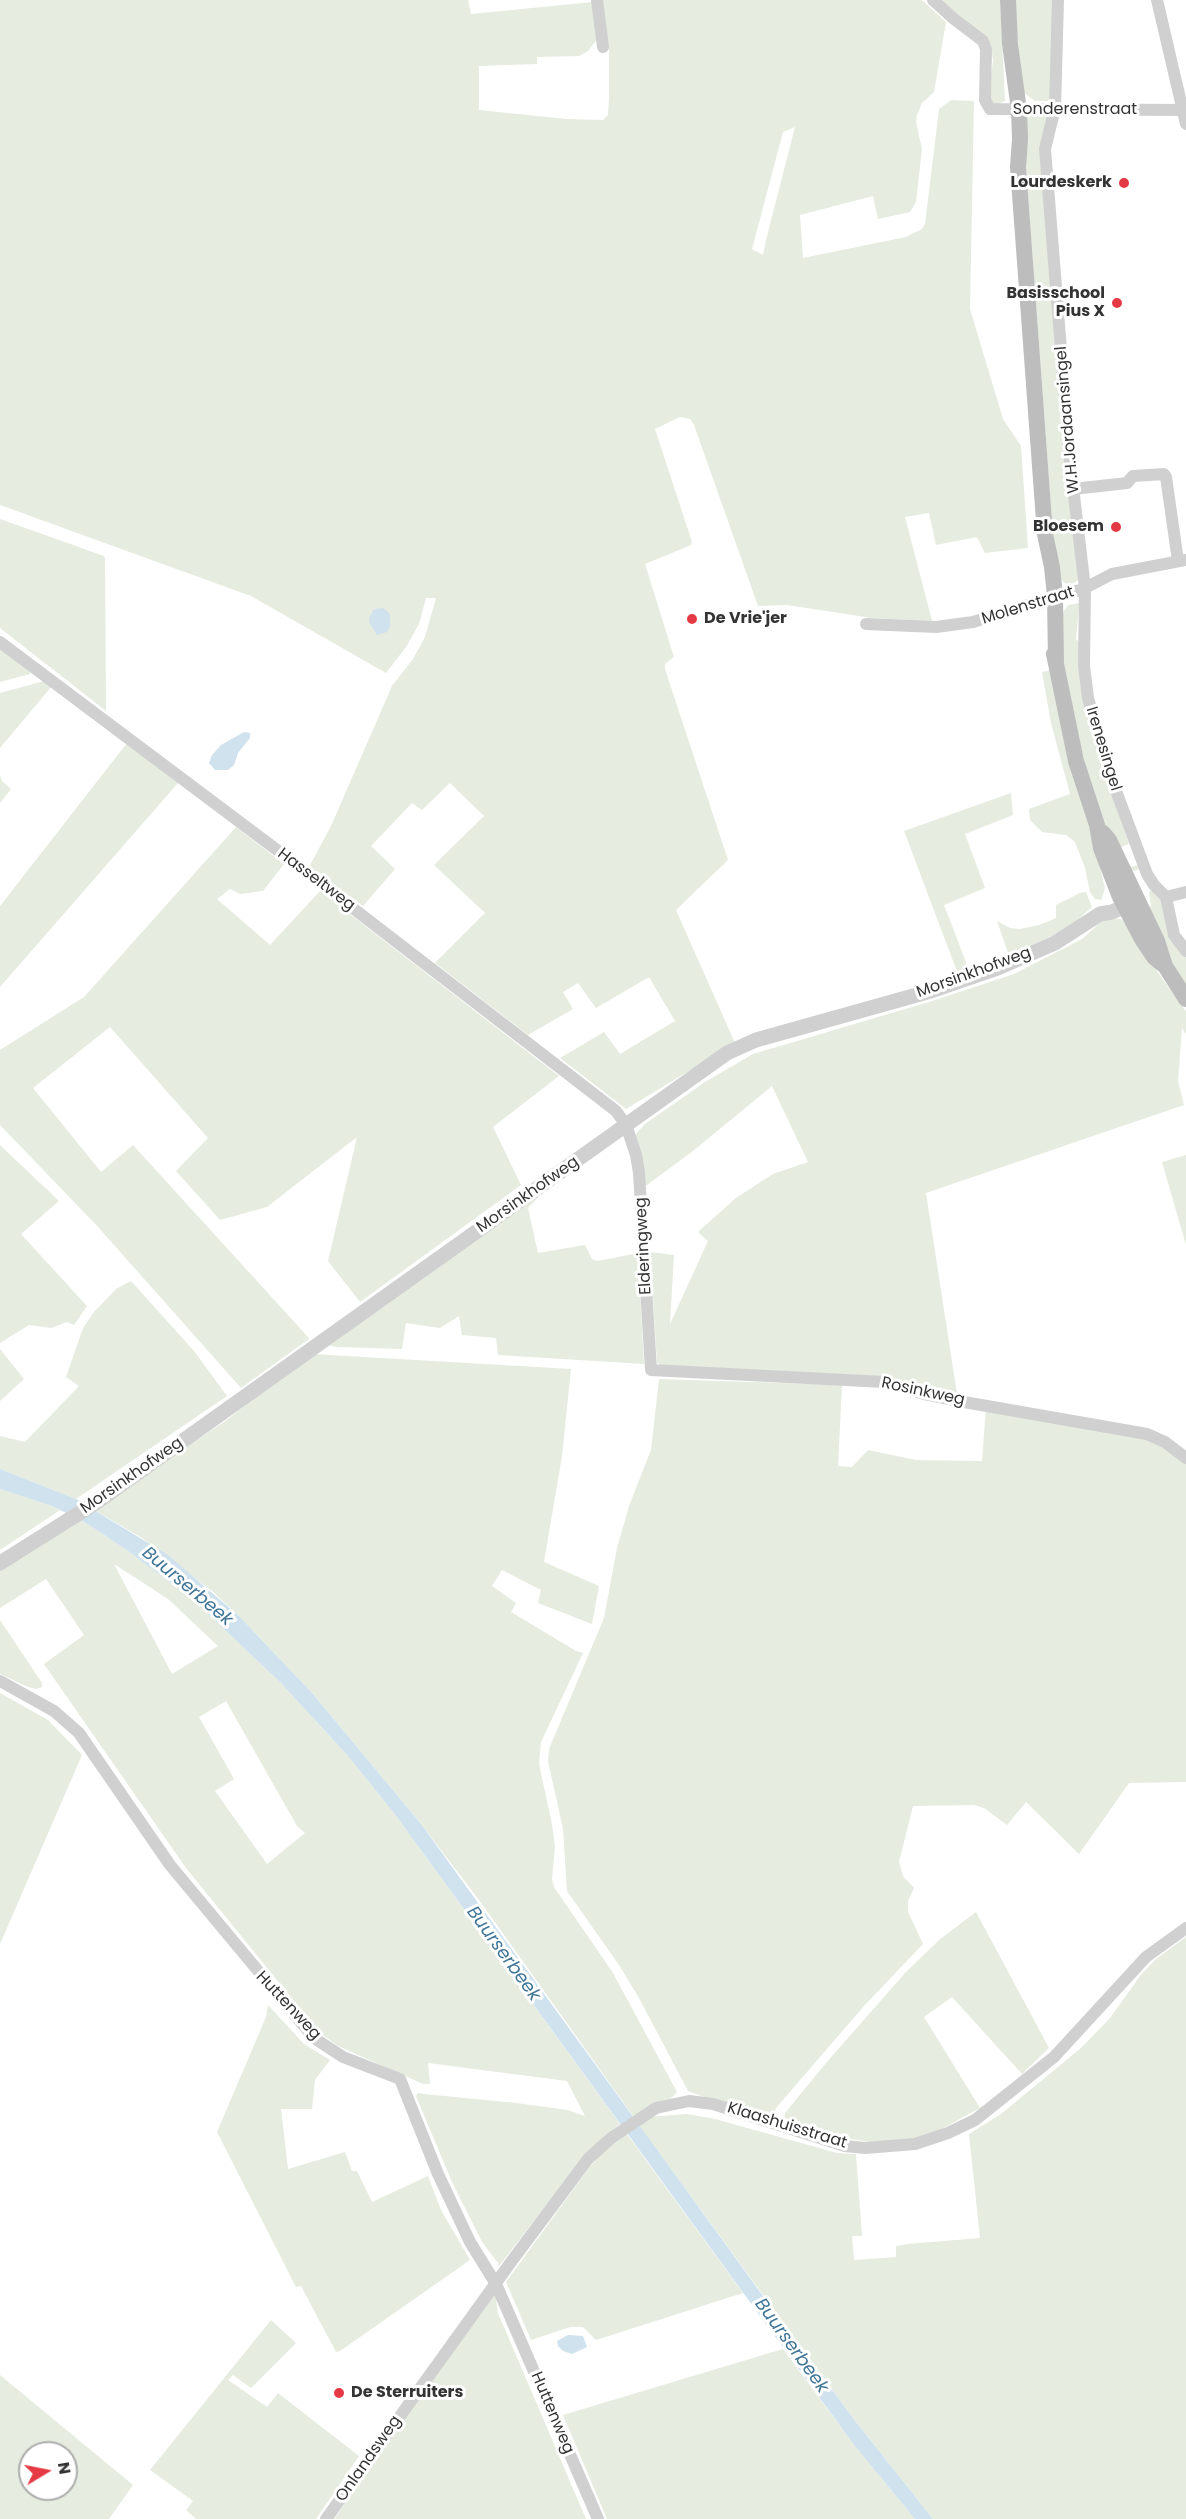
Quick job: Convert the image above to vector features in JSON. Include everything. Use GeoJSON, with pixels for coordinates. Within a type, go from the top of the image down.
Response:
{"type":"FeatureCollection","features":[{"type":"Feature","properties":{"kind":"main road"},"geometry":{"type":"LineString","coordinates":[[1008,0],[1010,44],[1007,60],[1013,110],[1011,142],[1018,167],[1045,534],[1052,567],[1050,598],[1056,662],[1076,761],[1096,825],[1109,840],[1127,900],[1157,942],[1165,966],[1186,999]]}},
{"type":"Feature","properties":{"kind":"street"},"geometry":{"type":"LineString","coordinates":[[597,0],[603,47]]}},
{"type":"Feature","properties":{"kind":"street","name":"Sonderenstraat"},"geometry":{"type":"LineString","coordinates":[[933,0],[983,41],[986,49],[987,104],[990,109],[995,111],[1054,108],[1185,110]]}},
{"type":"Feature","properties":{"kind":"street","name":"W.H.Jordaansingel"},"geometry":{"type":"LineString","coordinates":[[1058,0],[1054,108],[1045,149],[1073,489],[1085,588]]}},
{"type":"Feature","properties":{"kind":"street"},"geometry":{"type":"LineString","coordinates":[[1157,0],[1185,110],[1186,124]]}},
{"type":"Feature","properties":{"kind":"street"},"geometry":{"type":"LineString","coordinates":[[1073,489],[1127,483],[1133,476],[1164,474],[1167,477],[1182,561]]}},
{"type":"Feature","properties":{"kind":"street","name":"Molenstraat"},"geometry":{"type":"LineString","coordinates":[[866,624],[893,627],[954,626],[1085,588],[1112,574],[1182,561]]}},
{"type":"Feature","properties":{"kind":"street","name":"Irenesingel"},"geometry":{"type":"LineString","coordinates":[[1085,588],[1084,666],[1095,726],[1122,812],[1142,862],[1154,885],[1166,897],[1174,935],[1186,951]]}},
{"type":"Feature","properties":{"kind":"street","name":"Hasseltweg"},"geometry":{"type":"LineString","coordinates":[[0,642],[293,862],[616,1111],[626,1125]]}},
{"type":"Feature","properties":{"kind":"street"},"geometry":{"type":"LineString","coordinates":[[1166,897],[1186,892]]}},
{"type":"Feature","properties":{"kind":"street","name":"Morsinkhofweg"},"geometry":{"type":"LineString","coordinates":[[0,1563],[93,1504],[727,1053],[747,1043],[931,991],[998,968],[1055,943],[1100,914],[1112,912],[1127,900]]}},
{"type":"Feature","properties":{"kind":"street","name":"Elderingweg"},"geometry":{"type":"LineString","coordinates":[[626,1125],[636,1155],[639,1173],[651,1370]]}},
{"type":"Feature","properties":{"kind":"street","name":"Rosinkweg"},"geometry":{"type":"LineString","coordinates":[[651,1370],[884,1382],[924,1394],[964,1402],[1147,1434],[1165,1442],[1186,1458]]}},
{"type":"Feature","properties":{"kind":"street","name":"Huttenweg"},"geometry":{"type":"LineString","coordinates":[[0,1681],[54,1711],[79,1733],[170,1865],[224,1933],[314,2038],[343,2057],[400,2079],[454,2209],[470,2242],[496,2284],[598,2519]]}},
{"type":"Feature","properties":{"kind":"street","name":"Klaashuisstraat"},"geometry":{"type":"LineString","coordinates":[[496,2284],[588,2160],[611,2138],[656,2108],[681,2102],[705,2103],[846,2145],[865,2148],[915,2144],[948,2133],[975,2120],[1054,2057],[1146,1957],[1186,1928]]}},
{"type":"Feature","properties":{"kind":"street","name":"Onlandsweg"},"geometry":{"type":"LineString","coordinates":[[327,2519],[496,2284]]}},
{"type":"Feature","properties":{"kind":"shaded area"},"geometry":{"type":"Polygon","coordinates":[[[0,0],[468,0],[471,14],[593,2],[599,37],[588,51],[579,56],[537,57],[537,64],[479,66],[479,110],[567,119],[603,120],[608,115],[609,49],[601,0],[922,0],[946,22],[934,92],[922,103],[917,115],[916,122],[922,149],[916,202],[910,212],[878,219],[873,196],[800,215],[803,258],[906,237],[922,229],[925,224],[939,109],[951,100],[974,101],[970,309],[1003,419],[1021,446],[1028,548],[985,553],[977,537],[936,545],[929,513],[905,517],[932,621],[872,618],[787,605],[758,606],[694,425],[690,419],[680,417],[655,429],[692,542],[691,545],[645,564],[674,657],[665,664],[665,669],[728,860],[676,910],[735,1043],[626,1109],[560,1058],[604,1032],[620,1054],[675,1021],[649,977],[596,1008],[578,983],[563,992],[573,1009],[528,1035],[435,963],[485,913],[434,865],[484,816],[450,783],[422,810],[412,803],[371,846],[395,869],[363,906],[309,867],[331,826],[392,686],[413,659],[425,637],[436,598],[426,598],[419,624],[406,647],[386,673],[251,596],[0,505],[0,0]],[[795,127],[783,132],[752,249],[763,255],[795,127]]]}},
{"type":"Feature","properties":{"kind":"shaded area"},"geometry":{"type":"Polygon","coordinates":[[[938,0],[1000,0],[1005,101],[996,105],[992,103],[989,93],[993,61],[991,44],[938,0]]]}},
{"type":"Feature","properties":{"kind":"shaded area"},"geometry":{"type":"Polygon","coordinates":[[[1013,0],[1055,0],[1053,101],[1035,101],[1024,93],[1013,0]]]}},
{"type":"Feature","properties":{"kind":"shaded area"},"geometry":{"type":"Polygon","coordinates":[[[1036,114],[1046,115],[1049,121],[1059,377],[1072,530],[1079,574],[1078,580],[1066,584],[1056,575],[1023,120],[1036,114]]]}},
{"type":"Feature","properties":{"kind":"shaded area"},"geometry":{"type":"Polygon","coordinates":[[[0,519],[104,556],[106,711],[0,628],[0,519]]]}},
{"type":"Feature","properties":{"kind":"shaded area"},"geometry":{"type":"Polygon","coordinates":[[[1080,603],[1082,606],[1079,608],[1076,639],[1080,643],[1106,778],[1129,844],[1121,847],[1129,868],[1137,865],[1139,869],[1127,873],[1105,828],[1085,766],[1062,655],[1062,614],[1068,605],[1080,603]]]}},
{"type":"Feature","properties":{"kind":"shaded area"},"geometry":{"type":"Polygon","coordinates":[[[0,648],[30,671],[30,674],[0,682],[0,648]]]}},
{"type":"Feature","properties":{"kind":"shaded area"},"geometry":{"type":"Polygon","coordinates":[[[1052,670],[1105,888],[1101,900],[1095,899],[1090,892],[1085,868],[1075,842],[1066,835],[1042,832],[1030,820],[1029,809],[1070,794],[1051,723],[1042,672],[1052,670]]]}},
{"type":"Feature","properties":{"kind":"shaded area"},"geometry":{"type":"Polygon","coordinates":[[[44,681],[52,686],[0,748],[0,693],[44,681]]]}},
{"type":"Feature","properties":{"kind":"shaded area"},"geometry":{"type":"Polygon","coordinates":[[[127,743],[178,783],[0,987],[0,906],[127,743]]]}},
{"type":"Feature","properties":{"kind":"shaded area"},"geometry":{"type":"Polygon","coordinates":[[[0,775],[2,781],[11,789],[0,803],[0,775]]]}},
{"type":"Feature","properties":{"kind":"shaded area"},"geometry":{"type":"Polygon","coordinates":[[[1011,793],[1013,815],[965,834],[985,888],[944,905],[969,970],[958,974],[904,831],[1011,793]]]}},
{"type":"Feature","properties":{"kind":"shaded area"},"geometry":{"type":"Polygon","coordinates":[[[236,827],[284,864],[263,891],[240,894],[230,889],[217,899],[270,945],[320,891],[559,1076],[493,1127],[521,1185],[360,1302],[328,1261],[357,1137],[267,1207],[220,1220],[176,1171],[208,1138],[110,1027],[33,1088],[101,1172],[133,1145],[308,1337],[309,1339],[241,1388],[98,1227],[0,1125],[0,1050],[84,997],[236,827]]]}},
{"type":"Feature","properties":{"kind":"shaded area"},"geometry":{"type":"Polygon","coordinates":[[[1152,890],[1162,900],[1186,957],[1186,990],[1178,979],[1148,910],[1151,905],[1149,892],[1152,890]]]}},
{"type":"Feature","properties":{"kind":"shaded area"},"geometry":{"type":"Polygon","coordinates":[[[1086,892],[1092,907],[1075,922],[1054,935],[1009,956],[997,921],[1010,928],[1020,929],[1039,925],[1056,918],[1056,905],[1086,892]]]}},
{"type":"Feature","properties":{"kind":"shaded area"},"geometry":{"type":"Polygon","coordinates":[[[1121,919],[1130,927],[1161,977],[1186,1011],[1186,1034],[1182,1028],[1178,1081],[1184,1105],[926,1193],[957,1394],[662,1366],[657,1363],[650,1252],[674,1255],[670,1324],[708,1241],[698,1232],[736,1198],[773,1174],[808,1162],[772,1086],[693,1151],[643,1188],[634,1136],[645,1124],[705,1082],[753,1054],[929,1002],[1014,974],[1082,939],[1103,920],[1121,919]]]}},
{"type":"Feature","properties":{"kind":"shaded area"},"geometry":{"type":"Polygon","coordinates":[[[0,1145],[59,1201],[21,1234],[87,1306],[74,1325],[67,1322],[51,1328],[29,1325],[0,1343],[0,1145]]]}},
{"type":"Feature","properties":{"kind":"shaded area"},"geometry":{"type":"Polygon","coordinates":[[[1186,1155],[1186,1245],[1162,1162],[1186,1155]]]}},
{"type":"Feature","properties":{"kind":"shaded area"},"geometry":{"type":"Polygon","coordinates":[[[551,1184],[528,1208],[538,1253],[585,1245],[592,1259],[598,1261],[638,1253],[644,1364],[498,1355],[496,1338],[462,1335],[459,1316],[440,1328],[406,1323],[402,1349],[336,1347],[325,1344],[551,1184]]]}},
{"type":"Feature","properties":{"kind":"shaded area"},"geometry":{"type":"Polygon","coordinates":[[[131,1281],[194,1351],[227,1396],[76,1499],[0,1469],[0,1436],[25,1442],[79,1386],[66,1377],[83,1328],[94,1312],[116,1289],[131,1281]]]}},
{"type":"Feature","properties":{"kind":"shaded area"},"geometry":{"type":"Polygon","coordinates":[[[0,1349],[24,1379],[0,1401],[0,1349]]]}},
{"type":"Feature","properties":{"kind":"shaded area"},"geometry":{"type":"Polygon","coordinates":[[[312,1354],[571,1369],[562,1456],[544,1562],[599,1586],[592,1624],[538,1603],[541,1590],[502,1570],[492,1586],[516,1603],[511,1612],[583,1653],[541,1742],[539,1764],[555,1846],[552,1879],[554,1887],[613,1973],[677,2092],[669,2100],[633,2116],[482,1904],[421,1824],[313,1694],[212,1591],[142,1538],[93,1509],[224,1422],[312,1354]]]}},
{"type":"Feature","properties":{"kind":"shaded area"},"geometry":{"type":"Polygon","coordinates":[[[659,1379],[842,1385],[838,1466],[852,1467],[868,1450],[916,1460],[982,1461],[986,1408],[1136,1435],[1166,1447],[1186,1462],[1186,1782],[1129,1783],[1079,1854],[1026,1802],[1007,1825],[984,1808],[974,1805],[913,1806],[899,1862],[903,1876],[914,1888],[908,1901],[908,1912],[923,1944],[864,2006],[776,2108],[774,2115],[688,2091],[639,1998],[619,1965],[567,1891],[563,1829],[548,1761],[549,1749],[604,1618],[617,1548],[629,1506],[651,1450],[659,1379]]]}},
{"type":"Feature","properties":{"kind":"shaded area"},"geometry":{"type":"Polygon","coordinates":[[[0,1489],[52,1506],[60,1510],[0,1550],[0,1489]]]}},
{"type":"Feature","properties":{"kind":"shaded area"},"geometry":{"type":"Polygon","coordinates":[[[77,1519],[128,1551],[192,1599],[280,1682],[348,1756],[394,1813],[620,2124],[605,2135],[584,2157],[498,2267],[498,2263],[482,2242],[452,2182],[416,2096],[418,2093],[516,2103],[568,2110],[585,2116],[567,2081],[428,2063],[430,2084],[423,2084],[338,2046],[323,2035],[186,1868],[44,1664],[84,1635],[46,1579],[0,1608],[0,1569],[77,1519]],[[114,1564],[172,1674],[218,1646],[168,1599],[114,1564]],[[226,1701],[199,1717],[234,1779],[215,1791],[267,1864],[305,1833],[297,1826],[226,1701]]]}},
{"type":"Feature","properties":{"kind":"shaded area"},"geometry":{"type":"Polygon","coordinates":[[[0,1620],[42,1683],[42,1687],[36,1689],[28,1687],[0,1674],[0,1620]]]}},
{"type":"Feature","properties":{"kind":"shaded area"},"geometry":{"type":"Polygon","coordinates":[[[0,1693],[48,1720],[82,1755],[0,1944],[0,1693]]]}},
{"type":"Feature","properties":{"kind":"shaded area"},"geometry":{"type":"Polygon","coordinates":[[[976,1912],[1049,2048],[1022,2074],[952,1997],[924,2017],[980,2108],[934,2133],[921,2138],[892,2142],[870,2142],[838,2137],[784,2119],[785,2113],[826,2063],[905,1973],[939,1940],[976,1912]]]}},
{"type":"Feature","properties":{"kind":"shaded area"},"geometry":{"type":"Polygon","coordinates":[[[1186,1937],[1186,2519],[933,2519],[856,2422],[638,2124],[648,2117],[687,2114],[715,2119],[837,2153],[856,2154],[862,2236],[852,2236],[854,2260],[896,2257],[896,2246],[980,2238],[969,2134],[1001,2114],[1081,2048],[1110,2018],[1140,1976],[1156,1959],[1186,1937]]]}},
{"type":"Feature","properties":{"kind":"shaded area"},"geometry":{"type":"Polygon","coordinates":[[[268,2005],[304,2044],[330,2060],[315,2080],[312,2109],[281,2109],[288,2169],[345,2152],[352,2171],[357,2171],[372,2202],[428,2176],[441,2210],[470,2260],[336,2352],[301,2286],[296,2287],[217,2132],[266,2017],[268,2005]]]}},
{"type":"Feature","properties":{"kind":"shaded area"},"geometry":{"type":"Polygon","coordinates":[[[626,2133],[743,2293],[596,2340],[583,2327],[570,2327],[531,2340],[506,2282],[589,2168],[609,2145],[626,2133]]]}},
{"type":"Feature","properties":{"kind":"shaded area"},"geometry":{"type":"Polygon","coordinates":[[[495,2291],[498,2313],[586,2519],[334,2519],[495,2291]]]}},
{"type":"Feature","properties":{"kind":"shaded area"},"geometry":{"type":"Polygon","coordinates":[[[271,2320],[296,2343],[251,2388],[233,2375],[228,2380],[267,2407],[278,2393],[359,2456],[316,2519],[196,2519],[186,2510],[193,2501],[150,2470],[271,2320]]]}},
{"type":"Feature","properties":{"kind":"shaded area"},"geometry":{"type":"Polygon","coordinates":[[[783,2349],[854,2445],[915,2519],[607,2519],[563,2415],[783,2349]]]}},
{"type":"Feature","properties":{"kind":"shaded area"},"geometry":{"type":"Polygon","coordinates":[[[0,2375],[133,2485],[109,2519],[0,2519],[0,2375]]]}},
{"type":"Feature","properties":{"kind":"water"},"geometry":{"type":"Polygon","coordinates":[[[383,608],[390,614],[390,626],[387,632],[377,635],[369,618],[374,609],[383,608]]]}},
{"type":"Feature","properties":{"kind":"water"},"geometry":{"type":"Polygon","coordinates":[[[244,732],[250,733],[250,738],[238,753],[234,765],[228,770],[215,770],[209,763],[212,755],[221,745],[244,732]]]}},
{"type":"Feature","properties":{"kind":"water","name":"Buurserbeek"},"geometry":{"type":"Polygon","coordinates":[[[0,1469],[76,1499],[168,1555],[239,1616],[313,1694],[421,1824],[771,2307],[856,2422],[933,2519],[915,2519],[854,2445],[394,1813],[348,1756],[280,1682],[192,1599],[86,1523],[52,1506],[0,1489],[0,1469]]]}},
{"type":"Feature","properties":{"kind":"water"},"geometry":{"type":"Polygon","coordinates":[[[568,2335],[583,2336],[587,2347],[572,2354],[563,2351],[557,2341],[568,2335]]]}},
{"type":"Feature","properties":{"kind":"place","name":"Lourdeskerk"},"geometry":{"type":"Point","coordinates":[1124,183]}},
{"type":"Feature","properties":{"kind":"place","name":"Basisschool Pius X"},"geometry":{"type":"Point","coordinates":[1117,303]}},
{"type":"Feature","properties":{"kind":"place","name":"Bloesem"},"geometry":{"type":"Point","coordinates":[1116,527]}},
{"type":"Feature","properties":{"kind":"place","name":"De Vrie'jer"},"geometry":{"type":"Point","coordinates":[692,619]}},
{"type":"Feature","properties":{"kind":"place","name":"De Sterruiters"},"geometry":{"type":"Point","coordinates":[339,2393]}}]}
